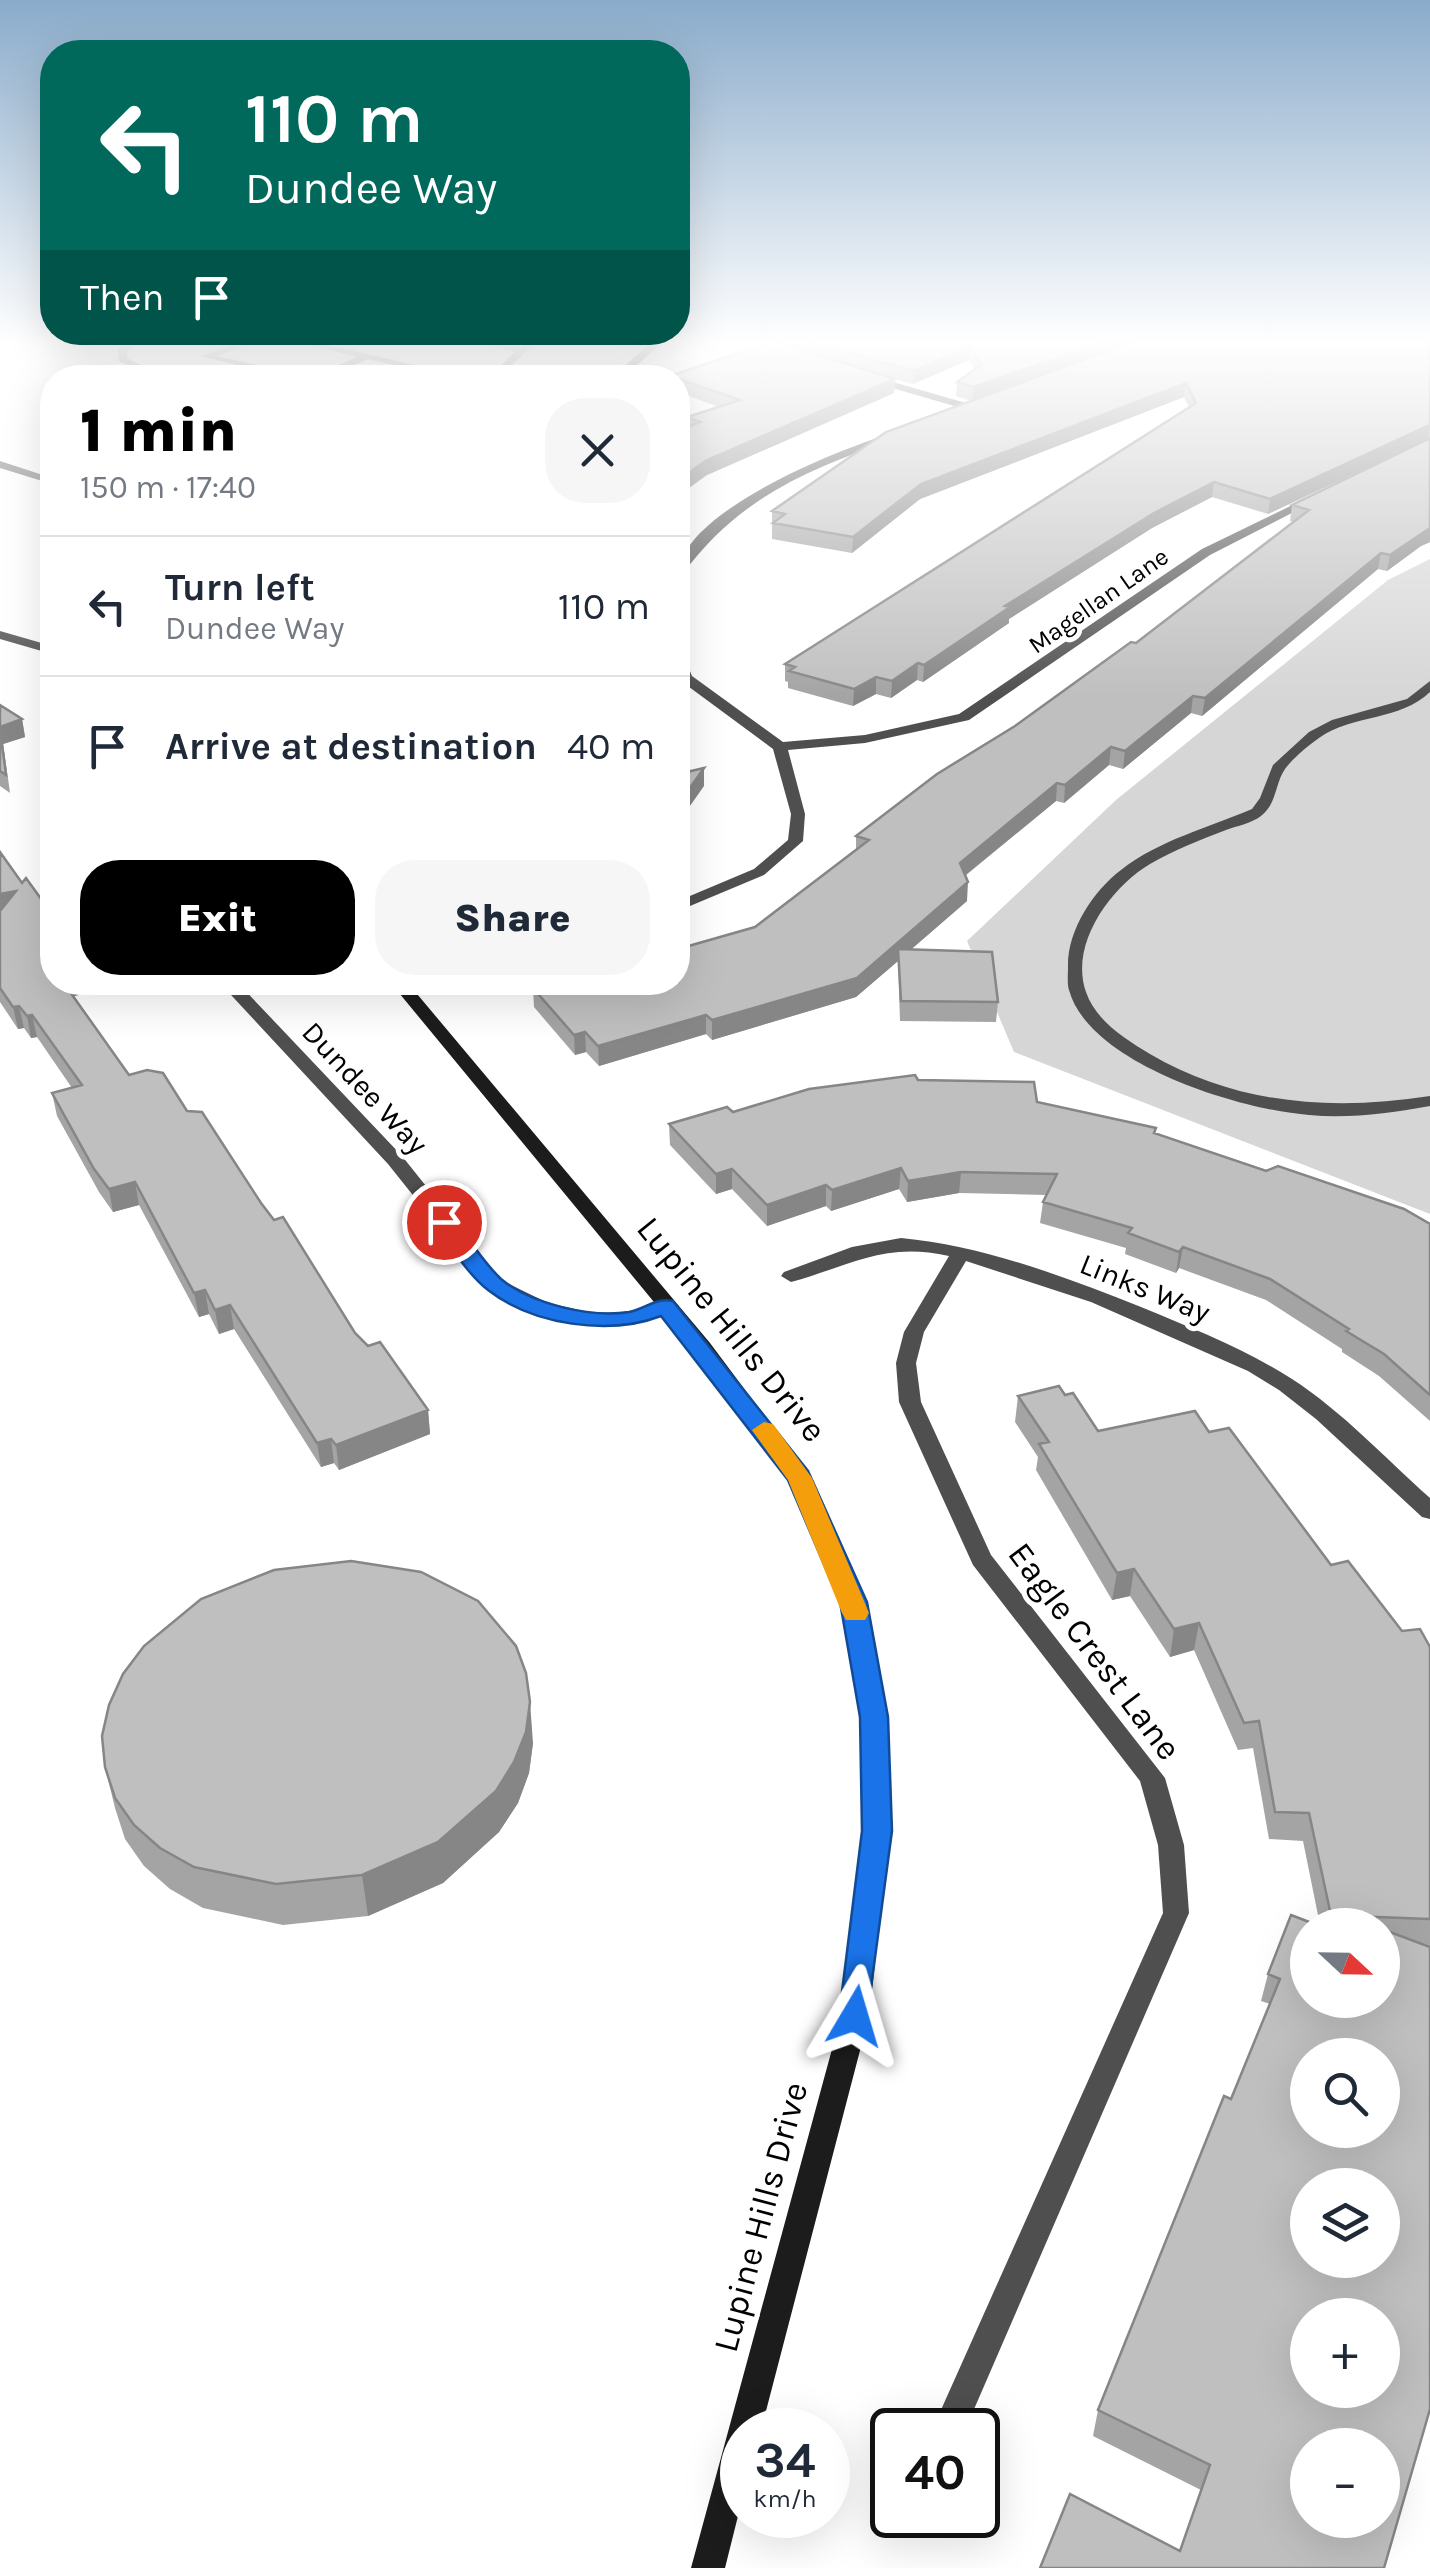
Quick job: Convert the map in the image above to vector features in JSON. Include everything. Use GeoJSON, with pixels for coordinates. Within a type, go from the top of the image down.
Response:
{"type":"FeatureCollection","features":[{"type":"Feature","properties":{"kind":"street"},"geometry":{"type":"LineString","coordinates":[[690,553],[698,540],[793,472],[830,459]]}},
{"type":"Feature","properties":{"kind":"street"},"geometry":{"type":"LineString","coordinates":[[0,464],[40,477]]}},
{"type":"Feature","properties":{"kind":"street","name":"Magellan Lane"},"geometry":{"type":"LineString","coordinates":[[780,746],[866,738],[964,717],[1206,552],[1330,491]]}},
{"type":"Feature","properties":{"kind":"street"},"geometry":{"type":"LineString","coordinates":[[0,635],[40,647]]}},
{"type":"Feature","properties":{"kind":"street"},"geometry":{"type":"LineString","coordinates":[[690,681],[780,746],[798,814],[794,842],[760,872],[690,901]]}},
{"type":"Feature","properties":{"kind":"street"},"geometry":{"type":"LineString","coordinates":[[1430,686],[1412,702],[1324,728],[1278,768],[1267,799],[1257,812],[1162,852],[1123,875],[1090,914],[1072,971],[1084,1011],[1106,1032],[1158,1065],[1225,1092],[1306,1110],[1386,1108],[1430,1100]]}},
{"type":"Feature","properties":{"kind":"street","name":"Dundee Way"},"geometry":{"type":"LineString","coordinates":[[239,995],[395,1160],[494,1284],[514,1298],[571,1316],[630,1320],[665,1306]]}},
{"type":"Feature","properties":{"kind":"street","name":"Lupine Hills Drive"},"geometry":{"type":"LineString","coordinates":[[412,995],[800,1478],[854,1602],[874,1717],[877,1831],[855,2016],[751,2408]]}},
{"type":"Feature","properties":{"kind":"street","name":"Links Way"},"geometry":{"type":"LineString","coordinates":[[791,1276],[836,1258],[901,1244],[961,1252],[1028,1272],[1161,1326],[1286,1385],[1430,1511]]}},
{"type":"Feature","properties":{"kind":"street","name":"Eagle Crest Lane"},"geometry":{"type":"LineString","coordinates":[[958,2408],[1176,1914],[1172,1845],[1152,1778],[980,1560],[910,1402],[906,1362],[914,1332],[961,1252]]}},
{"type":"Feature","properties":{"kind":"street"},"geometry":{"type":"LineString","coordinates":[[708,2568],[720,2522]]}},
{"type":"Feature","properties":{"kind":"shaded area"},"geometry":{"type":"Polygon","coordinates":[[[1430,559],[1430,1214],[1014,1052],[967,941],[1116,800],[1388,580],[1430,559]]]}},
{"type":"Feature","properties":{"kind":"building"},"geometry":{"type":"Polygon","coordinates":[[[690,459],[707,460],[690,472],[690,459]]]}},
{"type":"Feature","properties":{"kind":"building"},"geometry":{"type":"Polygon","coordinates":[[[847,459],[987,459],[921,484],[853,537],[773,523],[785,514],[772,511],[847,459]]]}},
{"type":"Feature","properties":{"kind":"building"},"geometry":{"type":"Polygon","coordinates":[[[1108,459],[1357,459],[1270,499],[1214,482],[1154,513],[1005,606],[1010,607],[924,665],[918,663],[892,681],[876,677],[854,689],[789,671],[795,667],[785,664],[1108,459]]]}},
{"type":"Feature","properties":{"kind":"building"},"geometry":{"type":"Polygon","coordinates":[[[1387,459],[1430,459],[1430,528],[1390,555],[1381,553],[1205,698],[1193,696],[1125,751],[1111,747],[1065,785],[1057,783],[960,863],[968,882],[857,978],[712,1020],[706,1015],[598,1046],[585,1032],[574,1035],[539,995],[690,995],[690,946],[755,927],[869,840],[856,836],[937,774],[1015,726],[1131,642],[1136,643],[1309,510],[1292,505],[1387,459]]]}},
{"type":"Feature","properties":{"kind":"building"},"geometry":{"type":"Polygon","coordinates":[[[0,705],[22,719],[0,727],[0,705]]]}},
{"type":"Feature","properties":{"kind":"building"},"geometry":{"type":"Polygon","coordinates":[[[0,729],[6,775],[0,771],[0,729]]]}},
{"type":"Feature","properties":{"kind":"building"},"geometry":{"type":"Polygon","coordinates":[[[704,768],[690,788],[690,771],[704,768]]]}},
{"type":"Feature","properties":{"kind":"building"},"geometry":{"type":"Polygon","coordinates":[[[0,852],[22,883],[26,878],[40,897],[40,995],[72,995],[129,1075],[147,1070],[163,1073],[187,1111],[202,1112],[274,1220],[283,1217],[355,1333],[368,1346],[380,1342],[428,1410],[336,1445],[331,1439],[317,1443],[230,1305],[215,1310],[205,1290],[194,1293],[135,1182],[109,1189],[94,1169],[52,1093],[82,1085],[32,1015],[27,1016],[19,1006],[13,1007],[0,988],[0,911],[16,891],[0,894],[0,852]]]}},
{"type":"Feature","properties":{"kind":"building"},"geometry":{"type":"Polygon","coordinates":[[[898,949],[992,952],[998,1002],[901,1001],[898,949]]]}},
{"type":"Feature","properties":{"kind":"building"},"geometry":{"type":"Polygon","coordinates":[[[915,1075],[918,1080],[1034,1082],[1037,1102],[1156,1128],[1154,1133],[1266,1171],[1278,1166],[1404,1209],[1430,1224],[1430,1395],[1384,1354],[1270,1279],[1183,1247],[1179,1252],[1128,1233],[1132,1228],[1043,1202],[1057,1174],[961,1172],[908,1181],[901,1168],[832,1190],[826,1185],[767,1205],[732,1169],[716,1174],[669,1124],[727,1107],[733,1112],[809,1089],[915,1075]]]}},
{"type":"Feature","properties":{"kind":"building"},"geometry":{"type":"Polygon","coordinates":[[[1059,1386],[1065,1395],[1073,1393],[1098,1431],[1195,1411],[1209,1432],[1229,1428],[1331,1565],[1348,1561],[1402,1631],[1420,1629],[1430,1647],[1430,1919],[1400,1918],[1400,1908],[1329,1908],[1309,1813],[1275,1812],[1259,1721],[1244,1723],[1199,1623],[1174,1629],[1134,1569],[1117,1573],[1039,1444],[1049,1442],[1018,1396],[1059,1386]]]}},
{"type":"Feature","properties":{"kind":"building"},"geometry":{"type":"Polygon","coordinates":[[[351,1561],[421,1572],[478,1601],[516,1646],[526,1673],[530,1702],[526,1732],[496,1791],[438,1842],[362,1875],[276,1884],[194,1867],[160,1848],[134,1825],[115,1798],[105,1767],[102,1736],[109,1705],[123,1674],[144,1646],[201,1599],[274,1570],[351,1561]]]}},
{"type":"Feature","properties":{"kind":"building"},"geometry":{"type":"Polygon","coordinates":[[[1290,1918],[1290,2018],[1400,2018],[1400,1936],[1430,1947],[1430,2409],[1400,2513],[1400,2428],[1290,2428],[1290,2538],[1393,2538],[1384,2568],[1040,2568],[1070,2494],[1180,2551],[1210,2465],[1098,2410],[1224,2096],[1231,2099],[1280,1979],[1268,1974],[1290,1918]]]}},
{"type":"Feature","properties":{"kind":"slow traffic"},"geometry":{"type":"LineString","coordinates":[[764,1430],[800,1478],[856,1613]]}},
{"type":"Feature","properties":{"kind":"route"},"geometry":{"type":"LineString","coordinates":[[444,1222],[494,1284],[528,1304],[571,1316],[630,1320],[665,1306],[703,1348],[800,1478],[854,1602],[874,1717],[877,1831],[855,2016]]}}]}
